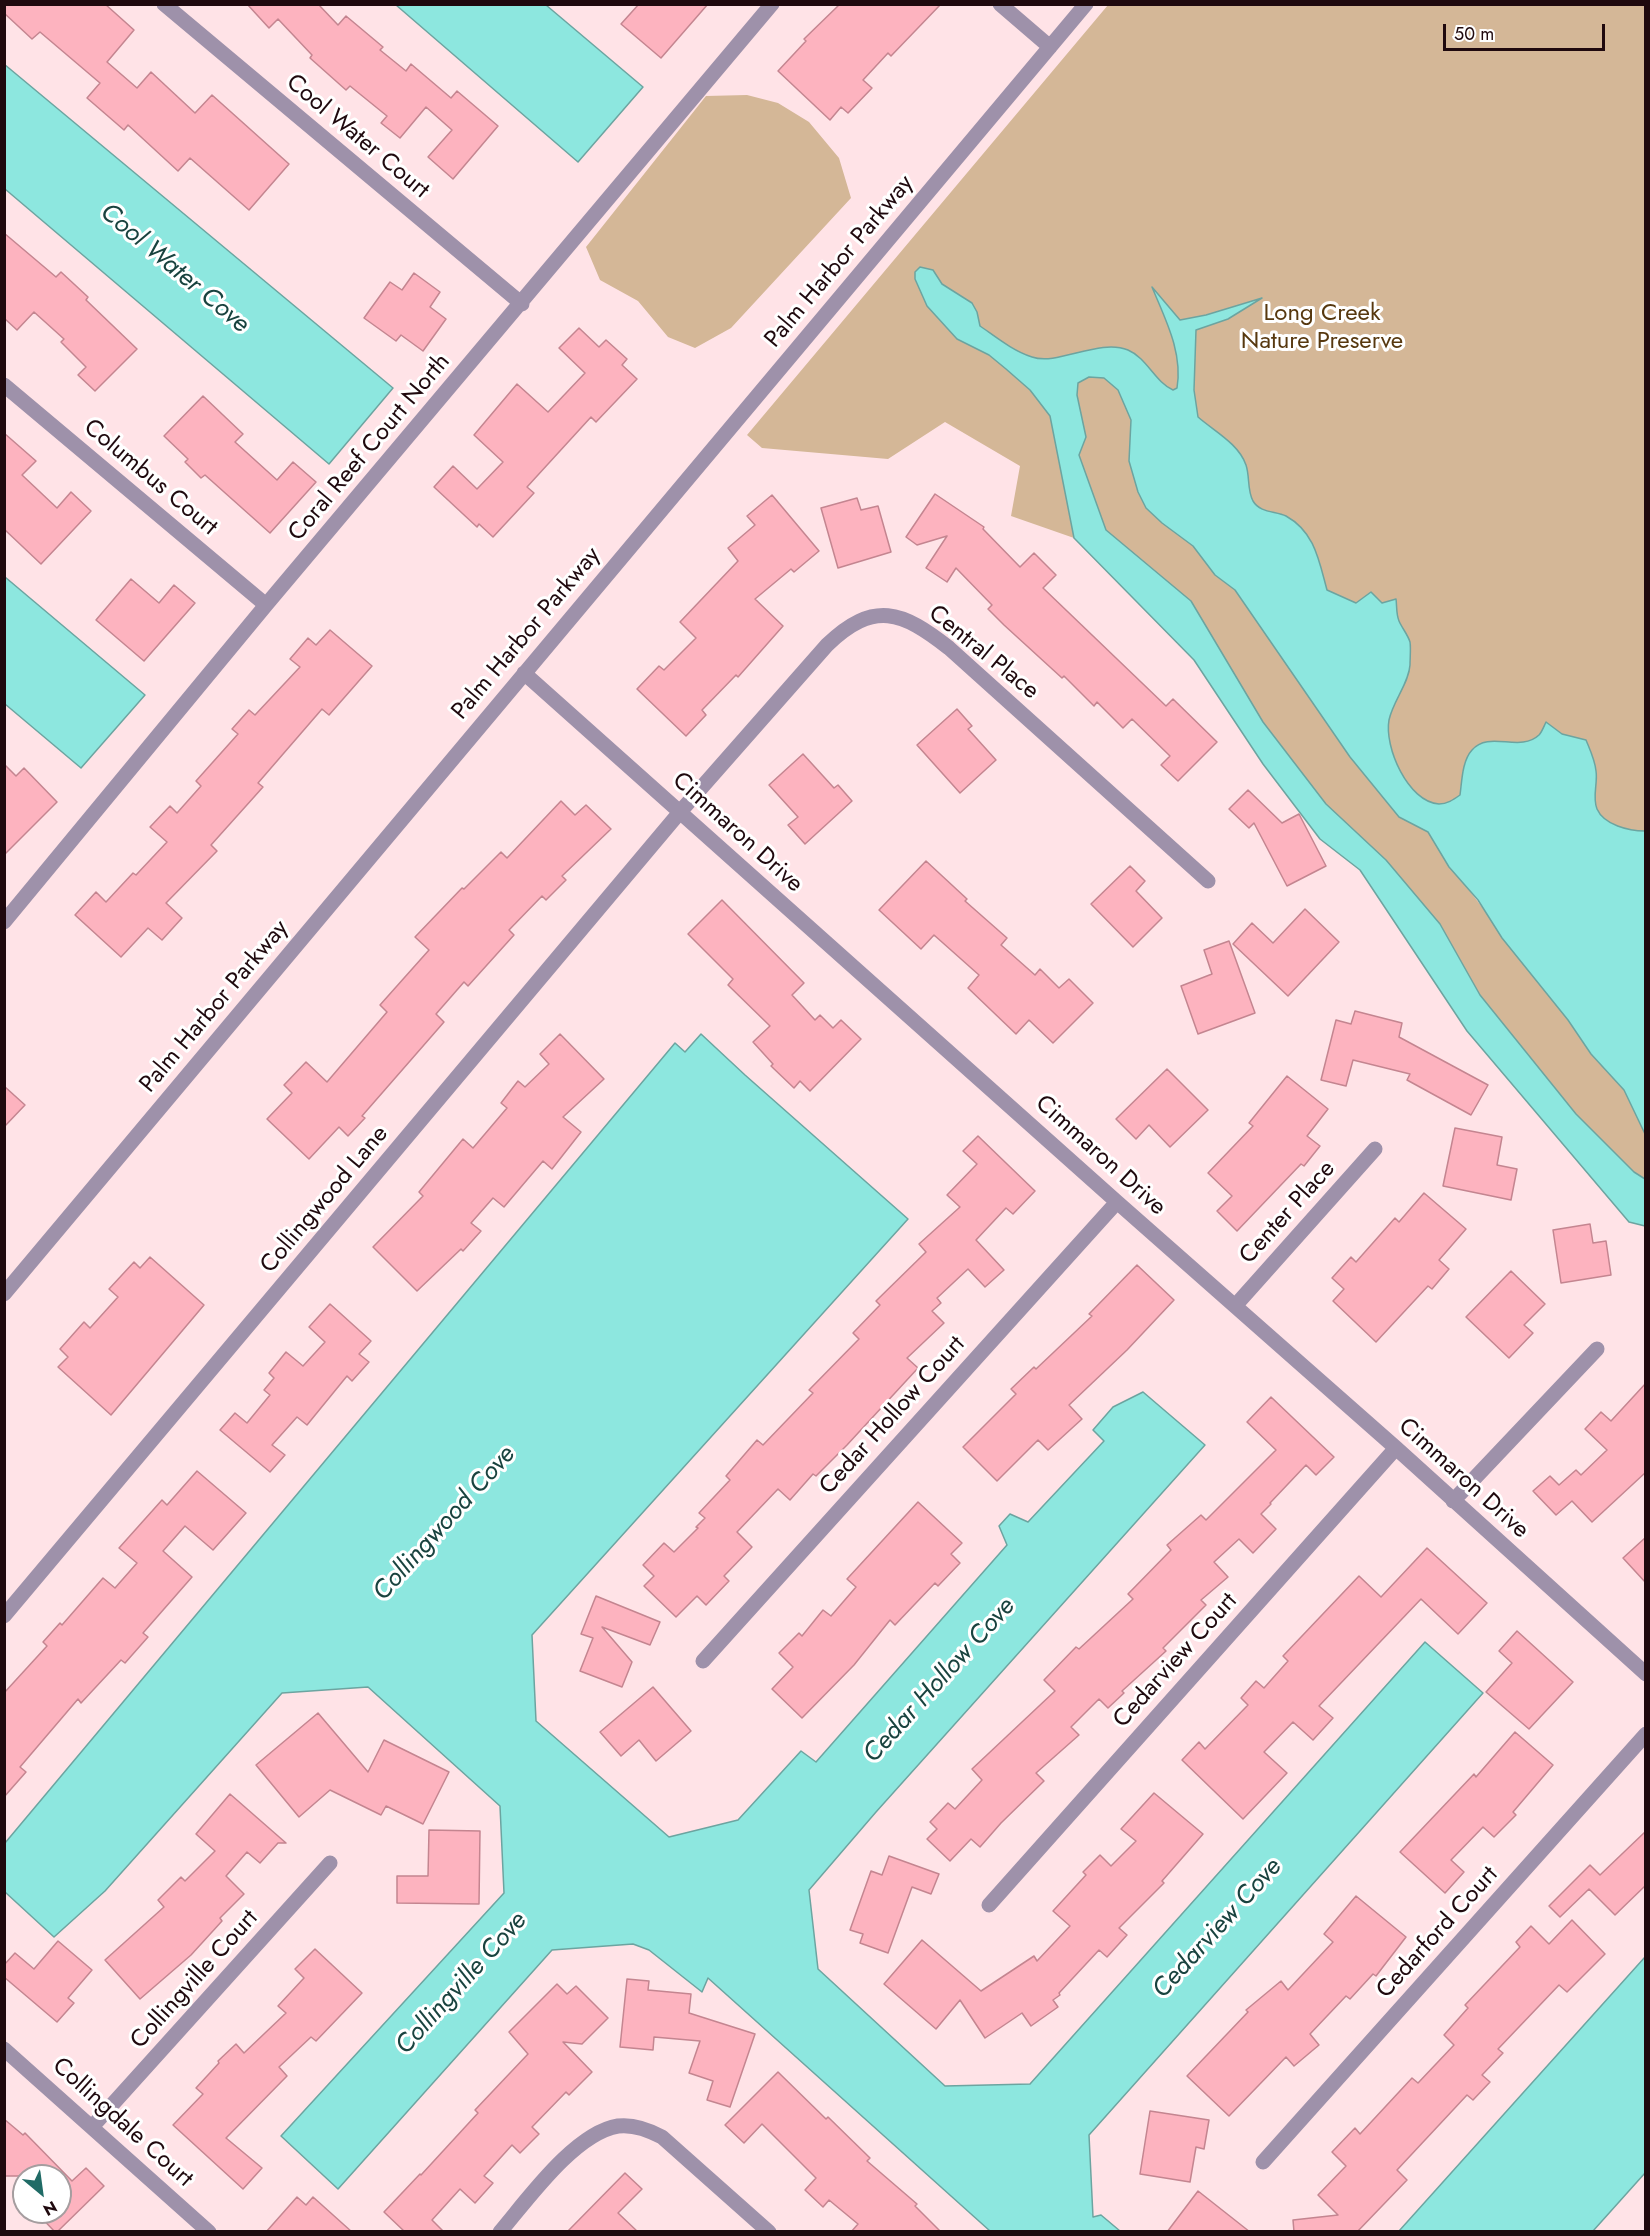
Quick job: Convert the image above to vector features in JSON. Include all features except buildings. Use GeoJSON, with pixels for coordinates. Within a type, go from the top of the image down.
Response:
{"type":"FeatureCollection","features":[{"type":"Feature","properties":{"kind":"street","name":"Cool Water Court"},"geometry":{"type":"LineString","coordinates":[[164,4],[522,304]]}},
{"type":"Feature","properties":{"kind":"street","name":"Coral Reef Court North"},"geometry":{"type":"LineString","coordinates":[[4,921],[10,902],[522,304],[772,4]]}},
{"type":"Feature","properties":{"kind":"street"},"geometry":{"type":"LineString","coordinates":[[1000,4],[1050,47]]}},
{"type":"Feature","properties":{"kind":"street","name":"Palm Harbor Parkway"},"geometry":{"type":"LineString","coordinates":[[4,1294],[1086,4]]}},
{"type":"Feature","properties":{"kind":"street","name":"Columbus Court"},"geometry":{"type":"LineString","coordinates":[[4,385],[266,605]]}},
{"type":"Feature","properties":{"kind":"street","name":"Central Place"},"geometry":{"type":"LineString","coordinates":[[680,812],[837,636],[856,622],[880,615],[892,616],[914,623],[949,648],[1208,881]]}},
{"type":"Feature","properties":{"kind":"street","name":"Cimmaron Drive"},"geometry":{"type":"LineString","coordinates":[[524,673],[1396,1448],[1646,1674]]}},
{"type":"Feature","properties":{"kind":"street","name":"Collingwood Lane"},"geometry":{"type":"LineString","coordinates":[[4,1616],[680,812]]}},
{"type":"Feature","properties":{"kind":"street","name":"Center Place"},"geometry":{"type":"LineString","coordinates":[[1235,1306],[1375,1149]]}},
{"type":"Feature","properties":{"kind":"street","name":"Cedar Hollow Court"},"geometry":{"type":"LineString","coordinates":[[703,1661],[1117,1202]]}},
{"type":"Feature","properties":{"kind":"street"},"geometry":{"type":"LineString","coordinates":[[1453,1501],[1597,1349]]}},
{"type":"Feature","properties":{"kind":"street","name":"Cedarview Court"},"geometry":{"type":"LineString","coordinates":[[989,1905],[1396,1448]]}},
{"type":"Feature","properties":{"kind":"street","name":"Cedarford Court"},"geometry":{"type":"LineString","coordinates":[[1263,2162],[1646,1734]]}},
{"type":"Feature","properties":{"kind":"street","name":"Collingville Court"},"geometry":{"type":"LineString","coordinates":[[92,2127],[330,1863]]}},
{"type":"Feature","properties":{"kind":"street","name":"Collingdale Court"},"geometry":{"type":"LineString","coordinates":[[4,2049],[209,2232]]}},
{"type":"Feature","properties":{"kind":"street"},"geometry":{"type":"LineString","coordinates":[[500,2232],[559,2165],[581,2144],[593,2136],[619,2126],[641,2128],[662,2137],[769,2232]]}},
{"type":"Feature","properties":{"kind":"green space","name":"Long Creek Nature Preserve"},"geometry":{"type":"Polygon","coordinates":[[[1108,5],[1645,5],[1645,831],[1618,826],[1600,815],[1595,800],[1595,767],[1586,740],[1428,832],[1591,1054],[1624,1090],[1645,1134],[1645,1179],[1634,1172],[1576,1114],[1480,995],[1440,924],[1320,839],[1263,764],[1194,660],[1074,538],[1011,516],[1020,466],[945,422],[888,459],[762,448],[747,435],[1108,5]]]}},
{"type":"Feature","properties":{"kind":"green space"},"geometry":{"type":"Polygon","coordinates":[[[747,95],[778,103],[809,122],[839,158],[851,198],[731,328],[695,348],[668,337],[638,301],[600,280],[586,247],[706,96],[747,95]]]}},
{"type":"Feature","properties":{"kind":"water"},"geometry":{"type":"Polygon","coordinates":[[[396,5],[546,5],[643,87],[578,162],[396,5]]]}},
{"type":"Feature","properties":{"kind":"water","name":"Cool Water Cove"},"geometry":{"type":"Polygon","coordinates":[[[4,64],[393,388],[329,464],[5,189],[4,64]]]}},
{"type":"Feature","properties":{"kind":"water"},"geometry":{"type":"Polygon","coordinates":[[[920,267],[933,270],[942,284],[972,303],[980,326],[1018,351],[1042,359],[1104,347],[1117,347],[1128,350],[1141,358],[1161,382],[1173,390],[1177,388],[1178,375],[1175,349],[1152,287],[1180,320],[1206,315],[1262,298],[1228,319],[1196,330],[1194,390],[1198,417],[1232,444],[1243,457],[1251,497],[1256,505],[1264,510],[1286,516],[1304,530],[1314,548],[1327,590],[1356,603],[1371,592],[1382,603],[1396,599],[1398,618],[1410,642],[1410,665],[1407,679],[1391,713],[1388,731],[1394,758],[1408,784],[1428,801],[1439,804],[1450,801],[1460,795],[1464,765],[1472,750],[1479,744],[1531,740],[1540,734],[1546,722],[1562,734],[1586,740],[1595,767],[1595,800],[1600,815],[1618,826],[1645,831],[1645,1134],[1624,1090],[1591,1054],[1568,1020],[1502,938],[1478,900],[1449,867],[1428,832],[1399,817],[1350,757],[1235,590],[1215,575],[1193,546],[1146,508],[1138,492],[1129,461],[1131,420],[1118,390],[1104,378],[1089,377],[1078,383],[1077,395],[1086,437],[1079,455],[1106,530],[1191,601],[1263,722],[1326,804],[1386,860],[1440,924],[1480,995],[1576,1114],[1634,1172],[1645,1179],[1645,1226],[1629,1222],[1467,1031],[1360,870],[1320,839],[1263,764],[1194,660],[1074,538],[1050,416],[1030,390],[989,355],[957,339],[927,306],[915,279],[915,272],[920,267]]]}},
{"type":"Feature","properties":{"kind":"water"},"geometry":{"type":"Polygon","coordinates":[[[5,577],[145,695],[81,768],[5,704],[5,577]]]}},
{"type":"Feature","properties":{"kind":"water"},"geometry":{"type":"Polygon","coordinates":[[[701,1034],[908,1219],[532,1635],[536,1721],[669,1837],[738,1820],[801,1751],[816,1762],[1007,1545],[999,1526],[1010,1514],[1028,1522],[1104,1441],[1093,1430],[1113,1407],[1143,1392],[1205,1445],[876,1812],[809,1890],[818,1969],[945,2086],[1030,2084],[1425,1642],[1483,1693],[1089,2135],[1093,2217],[1101,2215],[1120,2231],[990,2231],[708,1978],[702,1992],[649,1950],[633,1944],[552,1950],[338,2189],[281,2136],[504,1893],[500,1806],[368,1687],[282,1693],[105,1891],[54,1937],[5,1892],[5,1843],[675,1043],[685,1052],[701,1034]]]}},
{"type":"Feature","properties":{"kind":"water"},"geometry":{"type":"Polygon","coordinates":[[[1645,1957],[1645,2173],[1593,2231],[1399,2231],[1645,1957]]]}},
{"type":"Feature","properties":{"kind":"water label","name":"Collingwood Cove"},"geometry":{"type":"Point","coordinates":[445,1524]}},
{"type":"Feature","properties":{"kind":"water label","name":"Cedar Hollow Cove"},"geometry":{"type":"Point","coordinates":[940,1681]}},
{"type":"Feature","properties":{"kind":"water label","name":"Cedarview Cove"},"geometry":{"type":"Point","coordinates":[1218,1929]}},
{"type":"Feature","properties":{"kind":"water label","name":"Collingville Cove"},"geometry":{"type":"Point","coordinates":[462,1984]}}]}
